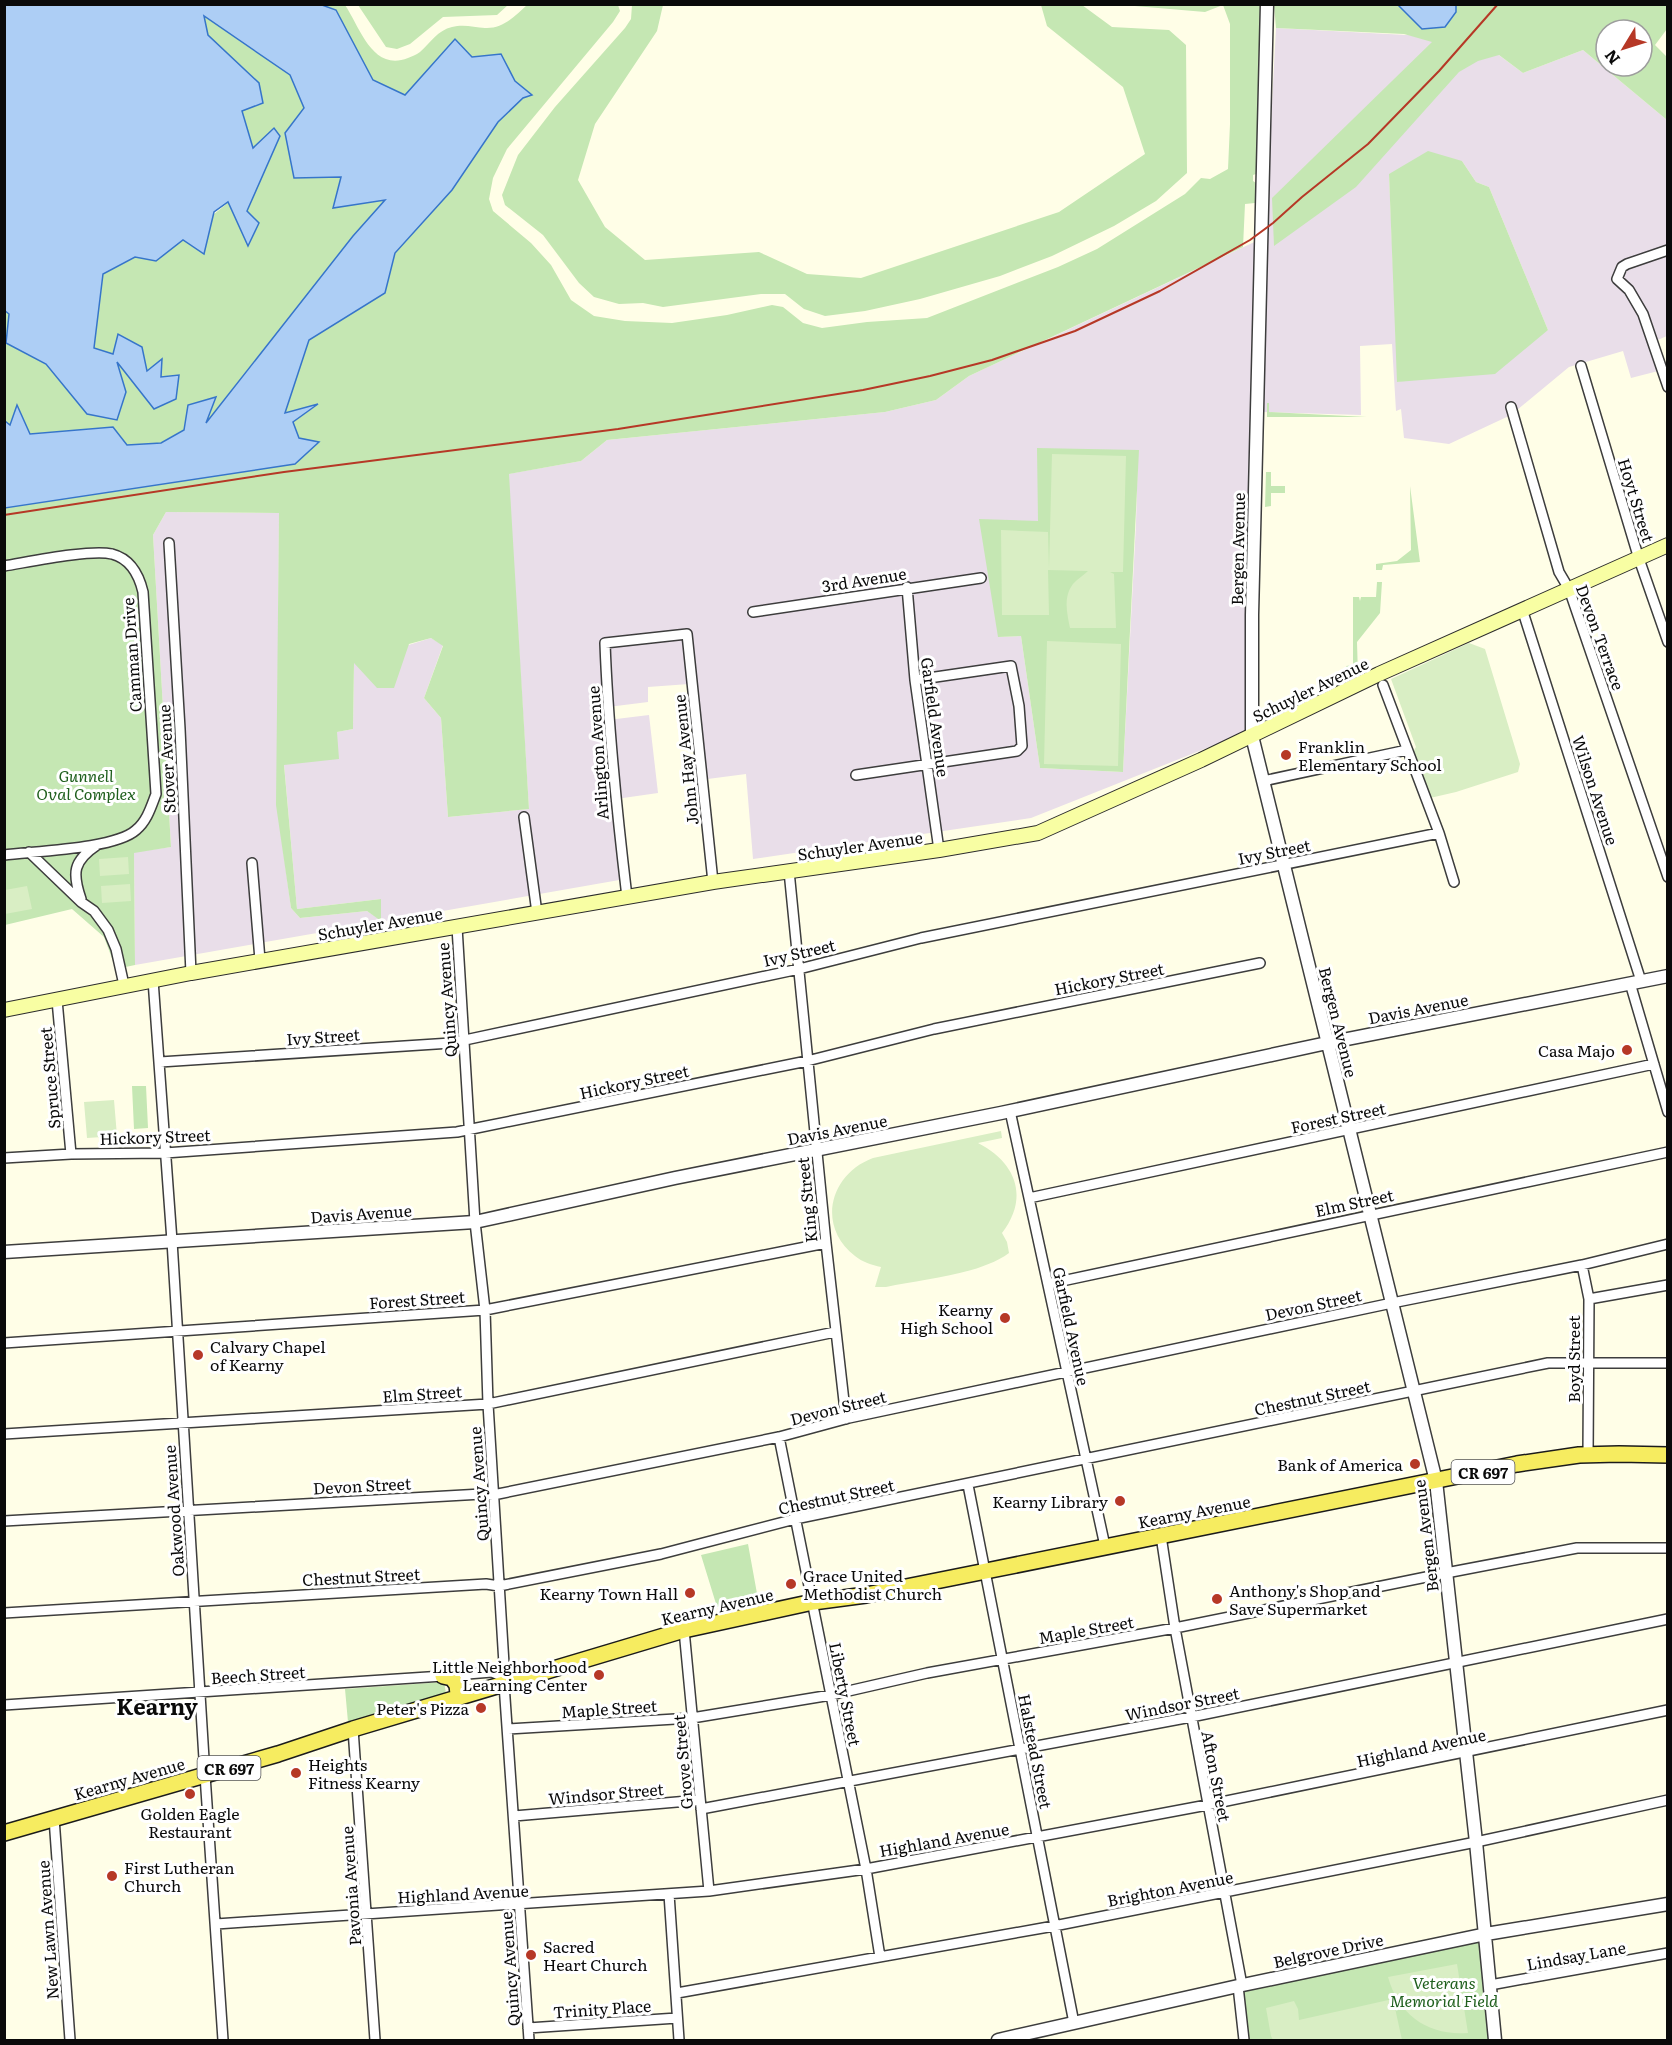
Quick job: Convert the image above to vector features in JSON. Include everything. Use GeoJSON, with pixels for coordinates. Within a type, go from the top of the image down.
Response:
{"type":"FeatureCollection","features":[{"type":"Feature","properties":{"kind":"main road","name":"Schuyler Avenue"},"geometry":{"type":"LineString","coordinates":[[4,1010],[260,960],[712,882],[1025,836],[1052,828],[1252,736],[1379,674],[1668,545]]}},
{"type":"Feature","properties":{"kind":"main road","name":"Kearny Avenue"},"geometry":{"type":"LineString","coordinates":[[4,1833],[453,1701],[684,1630],[813,1602],[986,1571],[1517,1464],[1588,1455],[1668,1455]]}},
{"type":"Feature","properties":{"kind":"main road"},"geometry":{"type":"LineString","coordinates":[[443,1676],[452,1678],[457,1685],[458,1694],[453,1701]]}},
{"type":"Feature","properties":{"kind":"street","name":"Bergen Avenue"},"geometry":{"type":"LineString","coordinates":[[1267,4],[1252,615],[1252,736],[1436,1481],[1486,1934],[1495,2040]]}},
{"type":"Feature","properties":{"kind":"street"},"geometry":{"type":"LineString","coordinates":[[1668,250],[1627,264],[1622,267],[1617,279],[1629,290],[1644,314],[1668,387]]}},
{"type":"Feature","properties":{"kind":"street","name":"Hoyt Street"},"geometry":{"type":"LineString","coordinates":[[1581,366],[1668,642]]}},
{"type":"Feature","properties":{"kind":"street","name":"Devon Terrace"},"geometry":{"type":"LineString","coordinates":[[1511,407],[1560,572],[1569,589],[1668,877]]}},
{"type":"Feature","properties":{"kind":"street","name":"Stover Avenue"},"geometry":{"type":"LineString","coordinates":[[169,543],[191,973]]}},
{"type":"Feature","properties":{"kind":"street","name":"Camman Drive"},"geometry":{"type":"LineString","coordinates":[[4,566],[90,554],[112,554],[129,563],[140,578],[156,794],[146,819],[135,832],[117,841],[4,855]]}},
{"type":"Feature","properties":{"kind":"street","name":"3rd Avenue"},"geometry":{"type":"LineString","coordinates":[[753,612],[907,587],[981,578]]}},
{"type":"Feature","properties":{"kind":"street","name":"Garfield Avenue"},"geometry":{"type":"LineString","coordinates":[[907,587],[915,680],[939,850]]}},
{"type":"Feature","properties":{"kind":"street","name":"Wilson Avenue"},"geometry":{"type":"LineString","coordinates":[[1522,609],[1636,982],[1654,1065],[1668,1112]]}},
{"type":"Feature","properties":{"kind":"street","name":"Arlington Avenue"},"geometry":{"type":"LineString","coordinates":[[627,897],[615,800],[605,643],[687,634]]}},
{"type":"Feature","properties":{"kind":"street","name":"John Hay Avenue"},"geometry":{"type":"LineString","coordinates":[[687,634],[712,882]]}},
{"type":"Feature","properties":{"kind":"street"},"geometry":{"type":"LineString","coordinates":[[856,775],[1017,751],[1022,746],[1019,706],[1011,666],[915,680]]}},
{"type":"Feature","properties":{"kind":"street"},"geometry":{"type":"LineString","coordinates":[[1383,685],[1439,833],[1454,882]]}},
{"type":"Feature","properties":{"kind":"street"},"geometry":{"type":"LineString","coordinates":[[1263,781],[1407,750]]}},
{"type":"Feature","properties":{"kind":"street"},"geometry":{"type":"LineString","coordinates":[[524,817],[537,913]]}},
{"type":"Feature","properties":{"kind":"street","name":"Ivy Street"},"geometry":{"type":"LineString","coordinates":[[160,1062],[452,1043],[799,969],[921,938],[1439,833]]}},
{"type":"Feature","properties":{"kind":"street"},"geometry":{"type":"LineString","coordinates":[[81,902],[75,884],[75,872],[83,854],[98,844]]}},
{"type":"Feature","properties":{"kind":"street"},"geometry":{"type":"LineString","coordinates":[[29,852],[81,902],[94,911],[108,930],[116,949],[124,985]]}},
{"type":"Feature","properties":{"kind":"street"},"geometry":{"type":"LineString","coordinates":[[252,863],[260,960]]}},
{"type":"Feature","properties":{"kind":"street","name":"King Street"},"geometry":{"type":"LineString","coordinates":[[789,871],[816,1150],[846,1419]]}},
{"type":"Feature","properties":{"kind":"street","name":"Quincy Avenue"},"geometry":{"type":"LineString","coordinates":[[457,927],[475,1222],[485,1310],[504,1684],[529,2040]]}},
{"type":"Feature","properties":{"kind":"street","name":"Hickory Street"},"geometry":{"type":"LineString","coordinates":[[4,1158],[71,1154],[165,1153],[457,1132],[807,1061],[934,1029],[1260,963]]}},
{"type":"Feature","properties":{"kind":"street","name":"Davis Avenue"},"geometry":{"type":"LineString","coordinates":[[4,1252],[475,1222],[675,1178],[1010,1111],[1328,1043],[1668,976]]}},
{"type":"Feature","properties":{"kind":"street","name":"Oakwood Avenue"},"geometry":{"type":"LineString","coordinates":[[153,980],[223,2040]]}},
{"type":"Feature","properties":{"kind":"street","name":"Spruce Street"},"geometry":{"type":"LineString","coordinates":[[57,1000],[71,1154]]}},
{"type":"Feature","properties":{"kind":"street","name":"Forest Street"},"geometry":{"type":"LineString","coordinates":[[1029,1198],[1654,1065]]}},
{"type":"Feature","properties":{"kind":"street","name":"Garfield Avenue"},"geometry":{"type":"LineString","coordinates":[[1010,1111],[1105,1546]]}},
{"type":"Feature","properties":{"kind":"street","name":"Elm Street"},"geometry":{"type":"LineString","coordinates":[[1048,1284],[1668,1152]]}},
{"type":"Feature","properties":{"kind":"street","name":"Forest Street"},"geometry":{"type":"LineString","coordinates":[[4,1343],[485,1310],[826,1243]]}},
{"type":"Feature","properties":{"kind":"street","name":"Devon Street"},"geometry":{"type":"LineString","coordinates":[[4,1521],[493,1495],[779,1437],[846,1419],[1582,1265],[1668,1244]]}},
{"type":"Feature","properties":{"kind":"street","name":"Boyd Street"},"geometry":{"type":"LineString","coordinates":[[1582,1265],[1589,1299],[1588,1455]]}},
{"type":"Feature","properties":{"kind":"street"},"geometry":{"type":"LineString","coordinates":[[1589,1299],[1668,1285]]}},
{"type":"Feature","properties":{"kind":"street","name":"Elm Street"},"geometry":{"type":"LineString","coordinates":[[4,1434],[488,1404],[835,1332]]}},
{"type":"Feature","properties":{"kind":"street","name":"Chestnut Street"},"geometry":{"type":"LineString","coordinates":[[4,1613],[486,1584],[499,1586],[661,1554],[795,1520],[1548,1364],[1668,1363]]}},
{"type":"Feature","properties":{"kind":"street","name":"Liberty Street"},"geometry":{"type":"LineString","coordinates":[[779,1437],[866,1869],[880,1957]]}},
{"type":"Feature","properties":{"kind":"street","name":"Halstead Street"},"geometry":{"type":"LineString","coordinates":[[968,1485],[1074,2024]]}},
{"type":"Feature","properties":{"kind":"street","name":"Afton Street"},"geometry":{"type":"LineString","coordinates":[[1161,1536],[1174,1628],[1240,1986],[1244,2040]]}},
{"type":"Feature","properties":{"kind":"street","name":"Maple Street"},"geometry":{"type":"LineString","coordinates":[[508,1729],[692,1718],[831,1695],[927,1673],[1174,1628],[1577,1548],[1668,1548]]}},
{"type":"Feature","properties":{"kind":"street","name":"Windsor Street"},"geometry":{"type":"LineString","coordinates":[[513,1816],[701,1805],[847,1781],[1191,1718],[1668,1618]]}},
{"type":"Feature","properties":{"kind":"street","name":"Grove Street"},"geometry":{"type":"LineString","coordinates":[[684,1630],[709,1891]]}},
{"type":"Feature","properties":{"kind":"street","name":"Beech Street"},"geometry":{"type":"LineString","coordinates":[[4,1705],[492,1672],[504,1677],[504,1684]]}},
{"type":"Feature","properties":{"kind":"street","name":"Highland Avenue"},"geometry":{"type":"LineString","coordinates":[[216,1924],[709,1891],[866,1869],[1208,1805],[1668,1710]]}},
{"type":"Feature","properties":{"kind":"street","name":"Pavonia Avenue"},"geometry":{"type":"LineString","coordinates":[[353,1729],[375,2040]]}},
{"type":"Feature","properties":{"kind":"street","name":"Brighton Avenue"},"geometry":{"type":"LineString","coordinates":[[676,1994],[1224,1893],[1668,1800]]}},
{"type":"Feature","properties":{"kind":"street","name":"New Lawn Avenue"},"geometry":{"type":"LineString","coordinates":[[54,1818],[70,2040]]}},
{"type":"Feature","properties":{"kind":"street"},"geometry":{"type":"LineString","coordinates":[[669,1894],[679,2040]]}},
{"type":"Feature","properties":{"kind":"street","name":"Belgrove Drive"},"geometry":{"type":"LineString","coordinates":[[998,2040],[1486,1934],[1668,1904]]}},
{"type":"Feature","properties":{"kind":"street","name":"Lindsay Lane"},"geometry":{"type":"LineString","coordinates":[[1490,1985],[1668,1953]]}},
{"type":"Feature","properties":{"kind":"street","name":"Trinity Place"},"geometry":{"type":"LineString","coordinates":[[528,2028],[678,2018]]}},
{"type":"Feature","properties":{"kind":"shaded area"},"geometry":{"type":"Polygon","coordinates":[[[1276,28],[1425,36],[1488,47],[1523,73],[1583,50],[1594,59],[1594,78],[1617,78],[1667,120],[1667,336],[1653,342],[1662,370],[1631,378],[1623,351],[1569,367],[1511,415],[1449,444],[1404,438],[1401,409],[1396,411],[1392,344],[1360,346],[1361,415],[1262,412],[1252,730],[1031,818],[753,859],[746,774],[700,780],[689,684],[648,687],[648,702],[608,707],[608,720],[649,715],[658,793],[616,799],[625,879],[135,965],[134,852],[171,847],[153,535],[166,512],[279,513],[277,805],[291,908],[300,918],[367,911],[381,920],[381,899],[297,909],[284,764],[337,732],[353,729],[354,662],[431,638],[443,645],[424,698],[441,718],[448,817],[529,809],[508,474],[581,461],[607,440],[885,412],[936,400],[969,376],[1265,237],[1276,28]],[[1462,161],[1389,174],[1398,382],[1548,330],[1489,187],[1476,182],[1462,161]],[[1138,450],[1038,521],[998,637],[1021,636],[1040,768],[1123,772],[1138,450]]]}},
{"type":"Feature","properties":{"kind":"green space","name":"Gunnell Oval Complex"},"geometry":{"type":"Polygon","coordinates":[[[322,5],[345,5],[362,35],[376,53],[385,59],[396,61],[418,53],[438,34],[447,29],[460,26],[491,28],[508,21],[527,5],[618,5],[620,11],[613,22],[507,149],[493,178],[489,199],[493,211],[531,243],[551,265],[571,300],[594,316],[625,321],[672,323],[727,315],[772,305],[783,307],[803,323],[822,328],[927,318],[1058,267],[1097,249],[1185,194],[1201,178],[1210,179],[1228,169],[1230,24],[1223,5],[1261,5],[1256,174],[1253,175],[1253,181],[1256,183],[1255,203],[1245,204],[1243,247],[969,376],[936,400],[885,412],[607,440],[581,461],[509,474],[529,809],[448,817],[441,718],[424,698],[443,646],[431,638],[409,644],[394,688],[377,688],[354,663],[353,729],[337,732],[339,759],[284,765],[297,909],[381,899],[381,921],[367,911],[300,918],[291,908],[276,805],[279,513],[166,512],[153,535],[171,847],[134,853],[135,965],[116,969],[104,937],[72,909],[5,925],[5,508],[295,464],[318,442],[299,438],[293,422],[316,406],[285,413],[309,340],[385,293],[395,253],[452,190],[498,122],[523,98],[501,54],[472,57],[455,39],[405,95],[373,80],[336,10],[322,5]]]}},
{"type":"Feature","properties":{"kind":"green space"},"geometry":{"type":"Polygon","coordinates":[[[358,5],[508,5],[497,15],[443,17],[410,44],[397,49],[386,47],[358,5]]]}},
{"type":"Feature","properties":{"kind":"green space"},"geometry":{"type":"Polygon","coordinates":[[[632,5],[663,5],[657,31],[595,124],[578,180],[605,227],[645,260],[759,252],[807,274],[861,278],[1059,212],[1145,154],[1123,87],[1047,26],[1041,5],[1082,5],[1112,27],[1169,30],[1186,45],[1187,173],[1156,201],[1114,226],[1052,256],[1000,276],[920,299],[865,311],[825,316],[804,309],[785,294],[761,294],[663,307],[643,303],[619,304],[594,297],[579,283],[543,235],[505,205],[502,195],[518,155],[555,107],[625,28],[631,19],[632,5]]]}},
{"type":"Feature","properties":{"kind":"green space"},"geometry":{"type":"Polygon","coordinates":[[[1123,5],[1223,5],[1205,12],[1123,5]]]}},
{"type":"Feature","properties":{"kind":"green space"},"geometry":{"type":"Polygon","coordinates":[[[1274,5],[1667,5],[1667,29],[1655,45],[1667,57],[1667,120],[1617,78],[1654,78],[1654,18],[1594,18],[1594,59],[1583,50],[1523,73],[1499,55],[1478,61],[1459,72],[1356,187],[1274,246],[1272,198],[1432,42],[1404,34],[1276,28],[1274,5]]]}},
{"type":"Feature","properties":{"kind":"green space"},"geometry":{"type":"Polygon","coordinates":[[[204,16],[290,75],[304,108],[285,133],[342,177],[333,207],[386,200],[357,231],[205,424],[215,398],[184,430],[161,443],[127,445],[112,427],[30,434],[17,406],[9,426],[4,421],[4,310],[9,314],[6,343],[46,364],[87,414],[117,420],[116,360],[161,378],[162,360],[147,372],[118,335],[113,354],[94,348],[103,274],[135,257],[156,261],[229,202],[249,245],[259,223],[247,211],[280,136],[253,148],[242,111],[259,83],[207,35],[204,16]]]}},
{"type":"Feature","properties":{"kind":"green space"},"geometry":{"type":"Polygon","coordinates":[[[1428,151],[1462,161],[1476,182],[1489,187],[1548,330],[1495,374],[1397,382],[1389,174],[1428,151]]]}},
{"type":"Feature","properties":{"kind":"green space"},"geometry":{"type":"Polygon","coordinates":[[[1267,403],[1269,403],[1269,412],[1367,417],[1267,417],[1267,403]]]}},
{"type":"Feature","properties":{"kind":"green space"},"geometry":{"type":"Polygon","coordinates":[[[1037,448],[1139,450],[1123,772],[1040,768],[1021,636],[998,637],[979,519],[1038,521],[1037,448]]]}},
{"type":"Feature","properties":{"kind":"green space"},"geometry":{"type":"Polygon","coordinates":[[[1052,454],[1126,456],[1123,572],[1110,572],[1114,574],[1116,628],[1070,628],[1068,594],[1073,584],[1088,571],[1048,570],[1049,615],[1002,615],[1001,530],[1048,532],[1049,569],[1052,454]]]}},
{"type":"Feature","properties":{"kind":"green space"},"geometry":{"type":"Polygon","coordinates":[[[1266,472],[1271,472],[1271,486],[1285,486],[1285,493],[1271,493],[1271,506],[1265,507],[1266,472]]]}},
{"type":"Feature","properties":{"kind":"green space"},"geometry":{"type":"Polygon","coordinates":[[[1410,486],[1420,562],[1383,565],[1382,570],[1376,570],[1376,564],[1397,561],[1411,550],[1410,486]]]}},
{"type":"Feature","properties":{"kind":"green space"},"geometry":{"type":"Polygon","coordinates":[[[1377,582],[1382,582],[1380,613],[1357,642],[1358,676],[1353,677],[1346,666],[1353,665],[1353,597],[1359,597],[1360,601],[1361,597],[1376,597],[1377,582]]]}},
{"type":"Feature","properties":{"kind":"green space"},"geometry":{"type":"Polygon","coordinates":[[[1047,641],[1121,644],[1118,766],[1044,764],[1047,641]]]}},
{"type":"Feature","properties":{"kind":"green space"},"geometry":{"type":"Polygon","coordinates":[[[1469,643],[1485,649],[1520,764],[1518,772],[1430,798],[1413,752],[1416,747],[1391,679],[1469,643]]]}},
{"type":"Feature","properties":{"kind":"green space"},"geometry":{"type":"Polygon","coordinates":[[[128,857],[129,874],[100,876],[99,859],[128,857]]]}},
{"type":"Feature","properties":{"kind":"green space"},"geometry":{"type":"Polygon","coordinates":[[[130,884],[131,901],[102,903],[101,886],[130,884]]]}},
{"type":"Feature","properties":{"kind":"green space"},"geometry":{"type":"Polygon","coordinates":[[[27,886],[32,909],[5,914],[5,890],[27,886]]]}},
{"type":"Feature","properties":{"kind":"green space"},"geometry":{"type":"Polygon","coordinates":[[[132,1086],[146,1086],[148,1128],[134,1129],[132,1086]]]}},
{"type":"Feature","properties":{"kind":"green space"},"geometry":{"type":"Polygon","coordinates":[[[114,1100],[117,1136],[87,1138],[84,1102],[114,1100]]]}},
{"type":"Feature","properties":{"kind":"green space"},"geometry":{"type":"Polygon","coordinates":[[[1001,1131],[1002,1138],[978,1143],[1002,1161],[1015,1182],[1017,1194],[1015,1207],[1002,1233],[1009,1253],[967,1271],[886,1287],[875,1287],[881,1267],[855,1256],[843,1244],[835,1230],[832,1216],[833,1202],[838,1188],[847,1176],[858,1166],[873,1158],[1001,1131]]]}},
{"type":"Feature","properties":{"kind":"green space"},"geometry":{"type":"Polygon","coordinates":[[[748,1544],[758,1599],[717,1607],[701,1555],[748,1544]]]}},
{"type":"Feature","properties":{"kind":"green space"},"geometry":{"type":"Polygon","coordinates":[[[444,1682],[446,1693],[348,1722],[345,1689],[444,1682]]]}},
{"type":"Feature","properties":{"kind":"green space","name":"Veterans Memorial Field"},"geometry":{"type":"Polygon","coordinates":[[[1489,1932],[1497,2040],[1244,2040],[1239,1989],[1489,1932]]]}},
{"type":"Feature","properties":{"kind":"green space"},"geometry":{"type":"Polygon","coordinates":[[[1457,1964],[1468,2033],[1441,2031],[1417,2021],[1400,2003],[1388,1977],[1457,1964]]]}},
{"type":"Feature","properties":{"kind":"green space"},"geometry":{"type":"Polygon","coordinates":[[[1393,1999],[1402,2040],[1273,2040],[1271,2036],[1266,2008],[1294,2001],[1298,2009],[1299,2020],[1393,1999]]]}},
{"type":"Feature","properties":{"kind":"water"},"geometry":{"type":"Polygon","coordinates":[[[5,4],[322,5],[336,10],[373,80],[405,95],[455,39],[472,57],[501,54],[515,81],[532,95],[523,98],[498,122],[452,190],[395,253],[385,293],[309,340],[285,413],[318,404],[293,422],[299,438],[319,442],[295,464],[5,508],[5,421],[10,425],[17,405],[30,434],[113,427],[127,445],[161,443],[184,430],[188,405],[216,397],[206,423],[353,236],[385,200],[333,208],[341,177],[294,178],[285,133],[304,108],[290,75],[204,16],[208,35],[259,83],[263,103],[242,111],[253,148],[274,128],[280,136],[247,211],[259,223],[248,246],[228,202],[214,212],[204,254],[183,240],[156,261],[135,257],[103,274],[94,348],[113,354],[118,334],[142,347],[147,371],[162,359],[161,377],[179,375],[176,399],[154,409],[117,362],[126,392],[117,420],[87,414],[46,364],[6,343],[9,314],[4,310],[5,4]]]}},
{"type":"Feature","properties":{"kind":"water"},"geometry":{"type":"Polygon","coordinates":[[[1398,5],[1456,5],[1456,12],[1445,27],[1422,29],[1398,5]]]}},
{"type":"Feature","properties":{"kind":"railway"},"geometry":{"type":"LineString","coordinates":[[4,515],[284,472],[618,429],[863,390],[992,360],[1075,331],[1160,291],[1250,240],[1368,144],[1439,71],[1498,4]]}},
{"type":"Feature","properties":{"kind":"place","name":"Franklin Elementary School"},"geometry":{"type":"Point","coordinates":[1286,755]}},
{"type":"Feature","properties":{"kind":"place","name":"Casa Majo"},"geometry":{"type":"Point","coordinates":[1627,1050]}},
{"type":"Feature","properties":{"kind":"place","name":"Kearny High School"},"geometry":{"type":"Point","coordinates":[1005,1318]}},
{"type":"Feature","properties":{"kind":"place","name":"Calvary Chapel of Kearny"},"geometry":{"type":"Point","coordinates":[198,1355]}},
{"type":"Feature","properties":{"kind":"place","name":"Bank of America"},"geometry":{"type":"Point","coordinates":[1415,1464]}},
{"type":"Feature","properties":{"kind":"place","name":"Kearny Library"},"geometry":{"type":"Point","coordinates":[1120,1501]}},
{"type":"Feature","properties":{"kind":"place","name":"Grace United Methodist Church"},"geometry":{"type":"Point","coordinates":[791,1584]}},
{"type":"Feature","properties":{"kind":"place","name":"Kearny Town Hall"},"geometry":{"type":"Point","coordinates":[690,1593]}},
{"type":"Feature","properties":{"kind":"place","name":"Anthony's Shop and Save Supermarket"},"geometry":{"type":"Point","coordinates":[1217,1599]}},
{"type":"Feature","properties":{"kind":"place","name":"Little Neighborhood Learning Center"},"geometry":{"type":"Point","coordinates":[599,1675]}},
{"type":"Feature","properties":{"kind":"place","name":"Peter's Pizza"},"geometry":{"type":"Point","coordinates":[481,1708]}},
{"type":"Feature","properties":{"kind":"place","name":"Heights Fitness Kearny"},"geometry":{"type":"Point","coordinates":[296,1773]}},
{"type":"Feature","properties":{"kind":"place","name":"Golden Eagle Restaurant"},"geometry":{"type":"Point","coordinates":[190,1794]}},
{"type":"Feature","properties":{"kind":"place","name":"First Lutheran Church"},"geometry":{"type":"Point","coordinates":[112,1876]}},
{"type":"Feature","properties":{"kind":"place","name":"Sacred Heart Church"},"geometry":{"type":"Point","coordinates":[531,1955]}},
{"type":"Feature","properties":{"kind":"district","name":"Kearny"},"geometry":{"type":"Point","coordinates":[157,1705]}}]}
